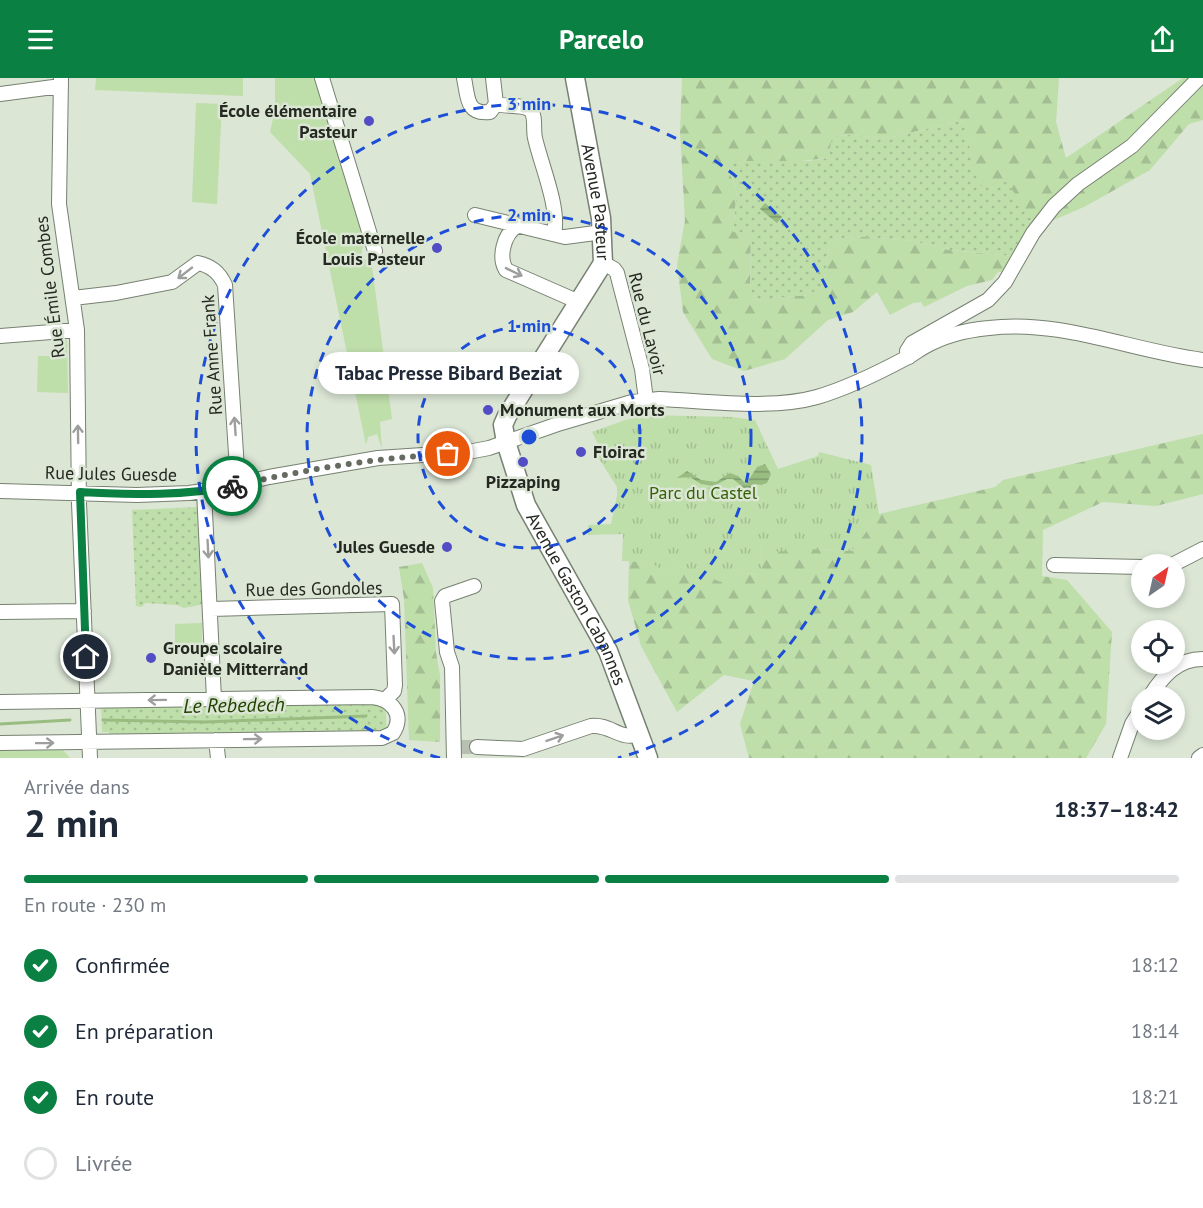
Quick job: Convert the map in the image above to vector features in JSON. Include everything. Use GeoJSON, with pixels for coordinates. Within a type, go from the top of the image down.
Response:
{"type":"FeatureCollection","features":[{"type":"Feature","properties":{"kind":"main road","name":"Avenue Pasteur"},"geometry":{"type":"LineString","coordinates":[[506,442],[503,425],[507,416],[603,263],[603,232],[575,78]]}},
{"type":"Feature","properties":{"kind":"main road","name":"Avenue Gaston Cabannes"},"geometry":{"type":"LineString","coordinates":[[506,442],[531,516],[570,580],[608,651],[648,758]]}},
{"type":"Feature","properties":{"kind":"street"},"geometry":{"type":"LineString","coordinates":[[322,78],[375,251]]}},
{"type":"Feature","properties":{"kind":"street"},"geometry":{"type":"LineString","coordinates":[[464,78],[470,106],[475,111],[490,112],[496,104],[493,78]]}},
{"type":"Feature","properties":{"kind":"street"},"geometry":{"type":"LineString","coordinates":[[909,357],[907,351],[912,343],[988,300],[1005,282],[1032,233],[1054,206],[1078,184],[1132,146],[1199,78]]}},
{"type":"Feature","properties":{"kind":"street"},"geometry":{"type":"LineString","coordinates":[[0,94],[61,82]]}},
{"type":"Feature","properties":{"kind":"street","name":"Rue Émile Combes"},"geometry":{"type":"LineString","coordinates":[[61,82],[58,204],[77,330],[80,492],[90,758]]}},
{"type":"Feature","properties":{"kind":"street"},"geometry":{"type":"LineString","coordinates":[[496,104],[507,107],[526,107],[534,117],[533,127],[556,225],[554,234]]}},
{"type":"Feature","properties":{"kind":"street"},"geometry":{"type":"LineString","coordinates":[[475,215],[565,237],[603,232]]}},
{"type":"Feature","properties":{"kind":"street"},"geometry":{"type":"LineString","coordinates":[[517,226],[508,234],[501,257],[506,270],[579,302]]}},
{"type":"Feature","properties":{"kind":"street","name":"Rue Anne Frank"},"geometry":{"type":"LineString","coordinates":[[73,298],[116,293],[172,282],[198,263],[220,274],[225,285],[238,484]]}},
{"type":"Feature","properties":{"kind":"street","name":"Rue du Lavoir"},"geometry":{"type":"LineString","coordinates":[[603,263],[617,273],[642,369],[646,400]]}},
{"type":"Feature","properties":{"kind":"street"},"geometry":{"type":"LineString","coordinates":[[909,357],[924,346],[968,331],[1022,326],[1070,332],[1145,350],[1203,360]]}},
{"type":"Feature","properties":{"kind":"street"},"geometry":{"type":"LineString","coordinates":[[0,336],[77,330]]}},
{"type":"Feature","properties":{"kind":"street"},"geometry":{"type":"LineString","coordinates":[[909,357],[970,339],[1022,333],[1069,339],[1144,356],[1203,366]]}},
{"type":"Feature","properties":{"kind":"street","name":"Rue Jules Guesde"},"geometry":{"type":"LineString","coordinates":[[0,490],[137,495],[204,491],[378,458],[468,452],[489,448],[623,404],[646,400],[774,404],[795,402],[819,396],[909,357]]}},
{"type":"Feature","properties":{"kind":"street"},"geometry":{"type":"LineString","coordinates":[[204,491],[214,699]]}},
{"type":"Feature","properties":{"kind":"street"},"geometry":{"type":"LineString","coordinates":[[1185,558],[1203,549]]}},
{"type":"Feature","properties":{"kind":"street"},"geometry":{"type":"LineString","coordinates":[[1054,565],[1131,567]]}},
{"type":"Feature","properties":{"kind":"street"},"geometry":{"type":"LineString","coordinates":[[456,751],[452,667],[447,652],[442,601],[445,596],[474,586]]}},
{"type":"Feature","properties":{"kind":"street","name":"Rue des Gondoles"},"geometry":{"type":"LineString","coordinates":[[211,609],[392,604],[395,685],[394,692],[385,700]]}},
{"type":"Feature","properties":{"kind":"street"},"geometry":{"type":"LineString","coordinates":[[0,612],[84,611]]}},
{"type":"Feature","properties":{"kind":"street"},"geometry":{"type":"LineString","coordinates":[[1157,686],[1165,675],[1179,664],[1203,659]]}},
{"type":"Feature","properties":{"kind":"street"},"geometry":{"type":"LineString","coordinates":[[0,702],[372,697],[385,700],[398,715],[396,728],[389,736],[382,738],[0,743]]}},
{"type":"Feature","properties":{"kind":"street"},"geometry":{"type":"LineString","coordinates":[[477,747],[523,749],[591,726],[604,726],[629,737],[640,734]]}},
{"type":"Feature","properties":{"kind":"street"},"geometry":{"type":"LineString","coordinates":[[1120,758],[1131,727]]}},
{"type":"Feature","properties":{"kind":"street"},"geometry":{"type":"LineString","coordinates":[[216,740],[218,758]]}},
{"type":"Feature","properties":{"kind":"street"},"geometry":{"type":"LineString","coordinates":[[1199,758],[1203,755]]}},
{"type":"Feature","properties":{"kind":"green space"},"geometry":{"type":"Polygon","coordinates":[[[96,78],[243,78],[243,96],[95,90],[96,78]]]}},
{"type":"Feature","properties":{"kind":"green space"},"geometry":{"type":"Polygon","coordinates":[[[275,78],[319,78],[365,242],[362,257],[372,266],[392,419],[380,422],[382,449],[377,434],[368,437],[366,445],[310,174],[270,132],[275,110],[275,78]]]}},
{"type":"Feature","properties":{"kind":"green space"},"geometry":{"type":"Polygon","coordinates":[[[682,78],[1059,78],[1056,122],[1066,158],[1183,78],[1203,78],[1203,120],[1189,124],[1150,170],[1084,207],[1037,227],[1033,221],[979,187],[963,120],[893,137],[832,136],[829,158],[728,169],[737,190],[733,232],[751,232],[750,300],[806,295],[805,293],[823,286],[830,241],[853,236],[913,241],[949,250],[1012,256],[1002,272],[998,272],[992,280],[967,286],[924,307],[921,302],[913,303],[890,315],[877,292],[853,312],[828,320],[785,359],[744,371],[712,359],[683,312],[677,265],[685,220],[680,132],[682,78]]]}},
{"type":"Feature","properties":{"kind":"green space"},"geometry":{"type":"Polygon","coordinates":[[[196,103],[222,104],[217,204],[192,202],[196,103]]]}},
{"type":"Feature","properties":{"kind":"green space"},"geometry":{"type":"Polygon","coordinates":[[[963,120],[979,186],[1007,182],[1033,221],[1012,256],[949,250],[913,241],[853,236],[830,241],[823,286],[818,291],[806,293],[807,295],[750,300],[751,232],[733,232],[737,190],[726,161],[808,161],[829,158],[832,136],[893,137],[963,120]]]}},
{"type":"Feature","properties":{"kind":"green space"},"geometry":{"type":"Polygon","coordinates":[[[63,337],[67,341],[68,393],[37,392],[38,356],[52,356],[52,338],[63,337]]]}},
{"type":"Feature","properties":{"kind":"green space","name":"Parc du Castel"},"geometry":{"type":"Polygon","coordinates":[[[649,415],[731,417],[755,420],[778,469],[818,456],[819,452],[871,465],[879,514],[852,551],[820,549],[772,552],[760,546],[762,573],[740,574],[721,582],[676,565],[671,575],[649,562],[622,561],[623,534],[588,535],[588,525],[611,524],[617,496],[617,487],[598,457],[598,444],[592,432],[625,420],[649,415]]]}},
{"type":"Feature","properties":{"kind":"green space"},"geometry":{"type":"Polygon","coordinates":[[[1203,434],[1203,494],[1156,506],[1103,502],[1043,530],[1042,576],[1067,580],[1112,632],[1106,724],[1086,758],[749,758],[740,724],[754,681],[724,675],[677,712],[641,646],[628,600],[629,561],[649,562],[671,575],[676,565],[721,581],[740,574],[762,573],[760,546],[852,551],[879,514],[995,487],[1003,480],[1203,434]]]}},
{"type":"Feature","properties":{"kind":"green space"},"geometry":{"type":"Polygon","coordinates":[[[199,507],[204,604],[184,608],[177,605],[145,603],[142,607],[136,606],[132,510],[199,507]]]}},
{"type":"Feature","properties":{"kind":"green space"},"geometry":{"type":"Polygon","coordinates":[[[422,563],[433,588],[436,653],[440,675],[440,742],[409,740],[404,599],[399,567],[422,563]]]}},
{"type":"Feature","properties":{"kind":"green space"},"geometry":{"type":"Polygon","coordinates":[[[202,623],[202,643],[175,643],[175,624],[202,623]]]}},
{"type":"Feature","properties":{"kind":"green space"},"geometry":{"type":"Polygon","coordinates":[[[359,700],[385,705],[387,732],[109,739],[109,732],[102,732],[101,704],[359,700]]]}},
{"type":"Feature","properties":{"kind":"green space"},"geometry":{"type":"Polygon","coordinates":[[[63,750],[70,758],[0,758],[0,751],[63,750]]]}},
{"type":"Feature","properties":{"kind":"shaded area"},"geometry":{"type":"Polygon","coordinates":[[[765,203],[782,217],[777,223],[760,209],[765,203]]]}},
{"type":"Feature","properties":{"kind":"shaded area"},"geometry":{"type":"Polygon","coordinates":[[[765,464],[771,474],[767,483],[755,484],[749,490],[733,479],[727,479],[714,486],[701,484],[690,477],[677,478],[687,471],[701,480],[716,482],[730,473],[738,476],[746,484],[757,467],[765,464]]]}},
{"type":"Feature","properties":{"kind":"waterway","name":"Le Rebedech"},"geometry":{"type":"LineString","coordinates":[[103,720],[205,722],[366,716]]}},
{"type":"Feature","properties":{"kind":"waterway"},"geometry":{"type":"LineString","coordinates":[[0,724],[70,720]]}},
{"type":"Feature","properties":{"kind":"tunnel"},"geometry":{"type":"LineString","coordinates":[[459,747],[477,747]]}},
{"type":"Feature","properties":{"kind":"way so far"},"geometry":{"type":"LineString","coordinates":[[232,486],[269,477],[378,458],[448,454]]}},
{"type":"Feature","properties":{"kind":"place","name":"École élémentaire Pasteur"},"geometry":{"type":"Point","coordinates":[369,121]}},
{"type":"Feature","properties":{"kind":"place","name":"École maternelle Louis Pasteur"},"geometry":{"type":"Point","coordinates":[437,248]}},
{"type":"Feature","properties":{"kind":"place","name":"Monument aux Morts"},"geometry":{"type":"Point","coordinates":[488,410]}},
{"type":"Feature","properties":{"kind":"place","name":"Floirac"},"geometry":{"type":"Point","coordinates":[581,452]}},
{"type":"Feature","properties":{"kind":"place","name":"Tabac Presse Bibard Beziat"},"geometry":{"type":"Point","coordinates":[448,454]}},
{"type":"Feature","properties":{"kind":"place","name":"Pizzaping"},"geometry":{"type":"Point","coordinates":[523,462]}},
{"type":"Feature","properties":{"kind":"place","name":"Jules Guesde"},"geometry":{"type":"Point","coordinates":[447,547]}},
{"type":"Feature","properties":{"kind":"place","name":"Groupe scolaire Danièle Mitterrand"},"geometry":{"type":"Point","coordinates":[151,658]}},
{"type":"Feature","properties":{"kind":"route"},"geometry":{"type":"LineString","coordinates":[[86,657],[80,492],[137,495],[189,493],[232,486]]}}]}
